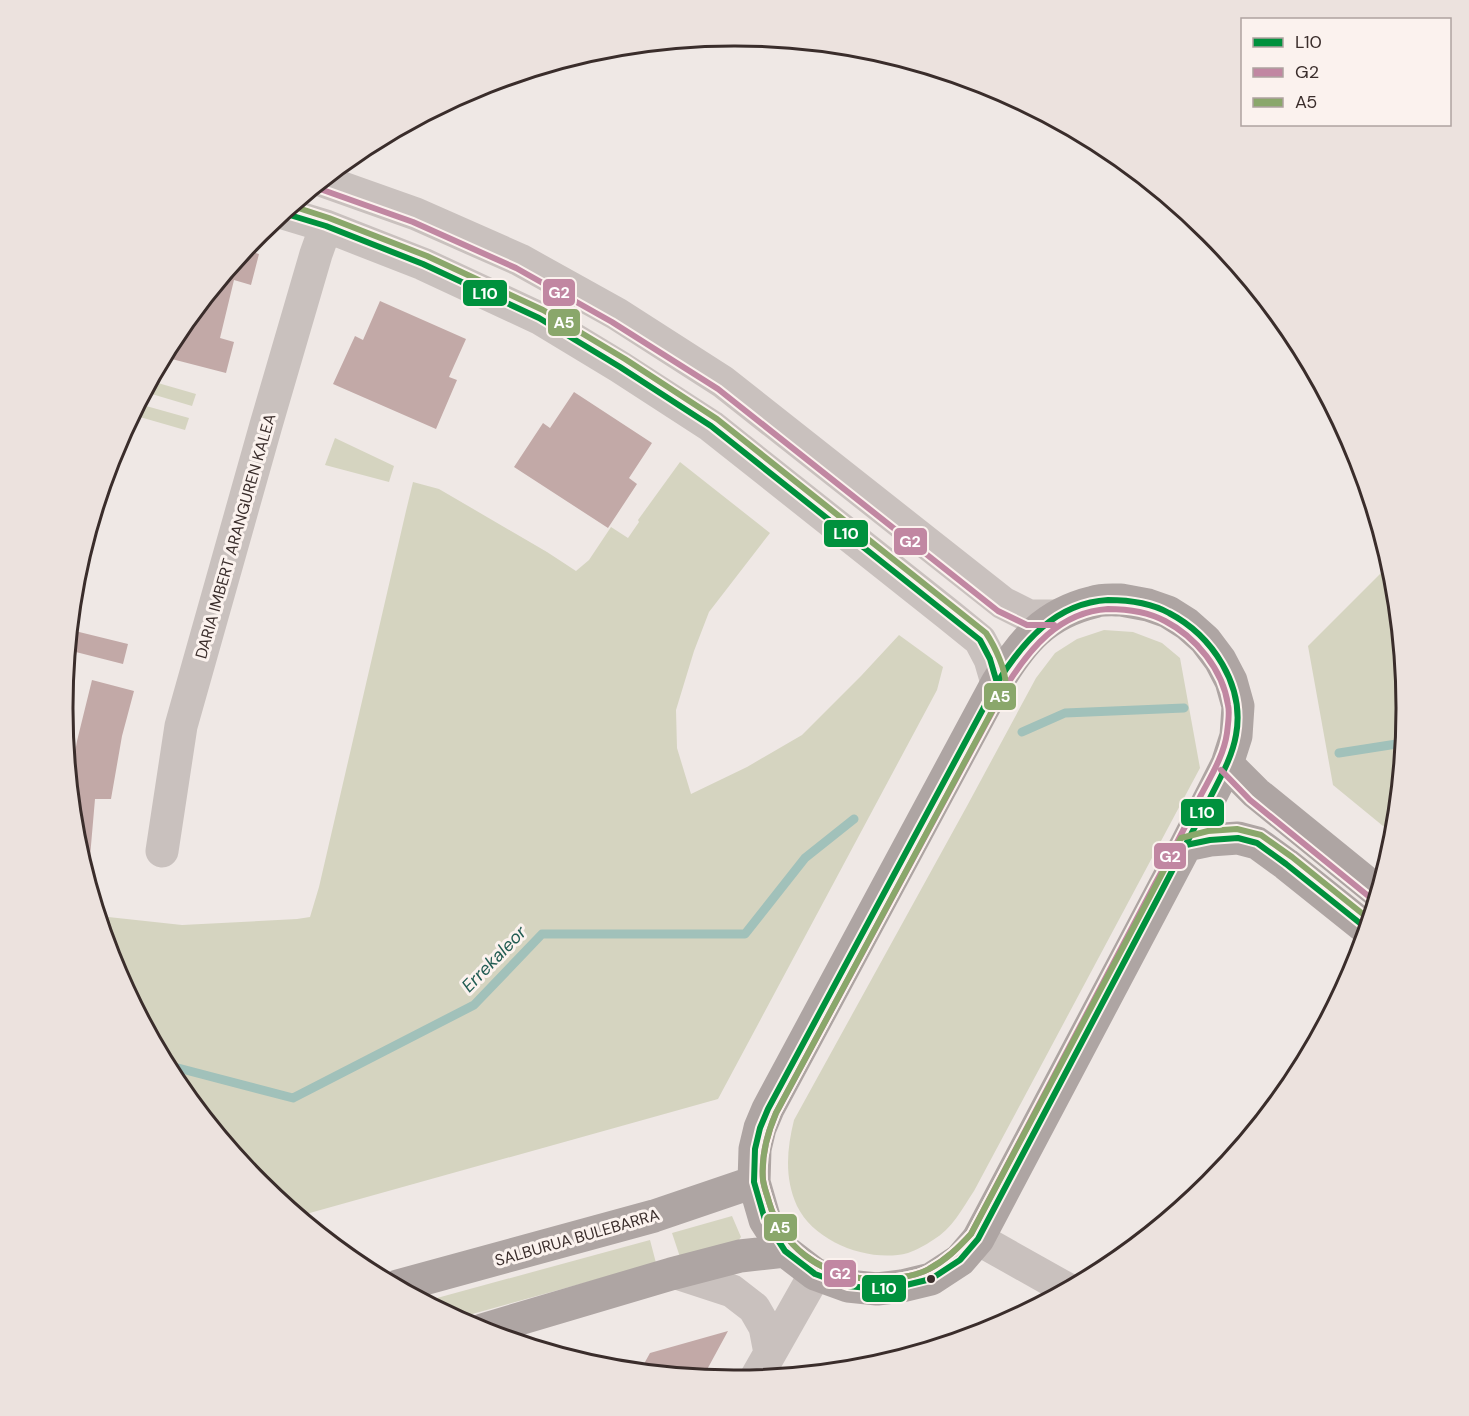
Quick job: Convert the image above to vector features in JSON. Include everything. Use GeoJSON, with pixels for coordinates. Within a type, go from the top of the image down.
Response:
{"type":"FeatureCollection","features":[{"type":"Feature","properties":{"kind":"main road"},"geometry":{"type":"LineString","coordinates":[[1122,600],[1149,605],[1168,612],[1187,624],[1205,640],[1220,660],[1231,681],[1238,706],[1236,736],[1227,764],[978,1239],[960,1260],[931,1279],[902,1286],[877,1290],[848,1286],[815,1275],[785,1251],[765,1220],[754,1182],[755,1149],[760,1128],[768,1108],[997,683],[1032,634],[1054,616],[1095,601],[1122,600]]}},
{"type":"Feature","properties":{"kind":"main road"},"geometry":{"type":"LineString","coordinates":[[1227,764],[1256,793],[1371,886]]}},
{"type":"Feature","properties":{"kind":"main road"},"geometry":{"type":"LineString","coordinates":[[1186,845],[1238,838],[1257,843],[1360,923]]}},
{"type":"Feature","properties":{"kind":"main road","name":"SALBURUA BULEBARRA"},"geometry":{"type":"LineString","coordinates":[[408,1283],[654,1216],[754,1182]]}},
{"type":"Feature","properties":{"kind":"main road"},"geometry":{"type":"LineString","coordinates":[[498,1325],[740,1256],[785,1251]]}},
{"type":"Feature","properties":{"kind":"street"},"geometry":{"type":"LineString","coordinates":[[332,183],[416,214],[520,260],[617,314],[723,382],[1003,603],[1029,616],[1054,616]]}},
{"type":"Feature","properties":{"kind":"street"},"geometry":{"type":"LineString","coordinates":[[293,216],[326,226],[423,264],[539,318],[711,426],[980,640],[990,659],[997,683]]}},
{"type":"Feature","properties":{"kind":"street","name":"DARIA IMBERT ARANGUREN KALEA"},"geometry":{"type":"LineString","coordinates":[[162,851],[181,726],[266,425],[326,226]]}},
{"type":"Feature","properties":{"kind":"street"},"geometry":{"type":"LineString","coordinates":[[978,1239],[1059,1284]]}},
{"type":"Feature","properties":{"kind":"street"},"geometry":{"type":"LineString","coordinates":[[677,1273],[732,1291],[754,1308],[765,1327],[763,1365]]}},
{"type":"Feature","properties":{"kind":"street"},"geometry":{"type":"LineString","coordinates":[[763,1365],[815,1275]]}},
{"type":"Feature","properties":{"kind":"green space"},"geometry":{"type":"Polygon","coordinates":[[[159,383],[196,394],[192,406],[152,394],[159,383]]]}},
{"type":"Feature","properties":{"kind":"green space"},"geometry":{"type":"Polygon","coordinates":[[[146,406],[189,418],[185,430],[140,417],[146,406]]]}},
{"type":"Feature","properties":{"kind":"green space"},"geometry":{"type":"Polygon","coordinates":[[[335,438],[394,466],[389,482],[325,465],[335,438]]]}},
{"type":"Feature","properties":{"kind":"green space"},"geometry":{"type":"Polygon","coordinates":[[[680,462],[770,533],[709,612],[676,710],[677,748],[691,794],[747,767],[802,735],[899,635],[943,667],[937,690],[718,1099],[308,1213],[267,1176],[237,1144],[184,1076],[141,1001],[107,917],[182,925],[310,917],[319,887],[413,482],[439,489],[576,571],[589,560],[611,527],[628,538],[639,522],[638,520],[680,462]]]}},
{"type":"Feature","properties":{"kind":"green space"},"geometry":{"type":"Polygon","coordinates":[[[1381,573],[1395,665],[1396,708],[1395,751],[1385,827],[1333,785],[1308,646],[1381,573]]]}},
{"type":"Feature","properties":{"kind":"green space"},"geometry":{"type":"Polygon","coordinates":[[[1104,630],[1133,632],[1162,643],[1180,658],[1200,768],[974,1191],[956,1218],[940,1235],[908,1253],[877,1255],[845,1247],[830,1240],[817,1230],[805,1219],[797,1206],[788,1174],[794,1120],[1036,678],[1055,653],[1077,639],[1104,630]]]}},
{"type":"Feature","properties":{"kind":"green space"},"geometry":{"type":"Polygon","coordinates":[[[732,1216],[741,1237],[738,1241],[680,1257],[672,1233],[732,1216]]]}},
{"type":"Feature","properties":{"kind":"green space"},"geometry":{"type":"Polygon","coordinates":[[[650,1240],[656,1263],[471,1314],[437,1298],[650,1240]]]}},
{"type":"Feature","properties":{"kind":"building"},"geometry":{"type":"Polygon","coordinates":[[[255,253],[259,254],[251,285],[234,280],[220,338],[234,342],[226,373],[173,359],[210,305],[255,253]]]}},
{"type":"Feature","properties":{"kind":"building"},"geometry":{"type":"Polygon","coordinates":[[[380,301],[466,339],[449,377],[457,380],[436,429],[333,384],[355,336],[363,340],[380,301]]]}},
{"type":"Feature","properties":{"kind":"building"},"geometry":{"type":"Polygon","coordinates":[[[574,392],[652,443],[629,478],[637,484],[608,528],[514,467],[543,423],[550,428],[574,392]]]}},
{"type":"Feature","properties":{"kind":"building"},"geometry":{"type":"Polygon","coordinates":[[[78,632],[128,644],[123,664],[76,652],[78,632]]]}},
{"type":"Feature","properties":{"kind":"building"},"geometry":{"type":"Polygon","coordinates":[[[92,680],[134,691],[122,736],[111,799],[95,799],[90,855],[74,755],[92,680]]]}},
{"type":"Feature","properties":{"kind":"building"},"geometry":{"type":"Polygon","coordinates":[[[728,1331],[707,1369],[644,1363],[650,1353],[728,1331]]]}},
{"type":"Feature","properties":{"kind":"waterway"},"geometry":{"type":"LineString","coordinates":[[1022,732],[1065,713],[1184,708]]}},
{"type":"Feature","properties":{"kind":"waterway","name":"Errekaleor"},"geometry":{"type":"LineString","coordinates":[[1339,753],[1395,744]]}},
{"type":"Feature","properties":{"kind":"waterway","name":"Errekaleor"},"geometry":{"type":"LineString","coordinates":[[179,1068],[293,1098],[474,1005],[542,934],[745,934],[805,858],[854,819]]}},
{"type":"Feature","properties":{"kind":"transit line","name":"G2"},"geometry":{"type":"LineString","coordinates":[[323,190],[413,222],[516,268],[612,322],[718,389],[998,611],[1027,625],[1054,625]]}},
{"type":"Feature","properties":{"kind":"transit line","name":"A5"},"geometry":{"type":"LineString","coordinates":[[301,209],[427,256],[543,310],[625,359],[717,419],[986,633],[996,652],[1004,674],[1005,687],[776,1113],[770,1129],[763,1162],[765,1188],[775,1218],[783,1232],[805,1256],[833,1271],[849,1276],[866,1279],[899,1278],[923,1272],[935,1265],[952,1253],[971,1234],[1181,838],[1208,831],[1237,829],[1261,835],[1363,914]]}},
{"type":"Feature","properties":{"kind":"transit line","name":"L10"},"geometry":{"type":"LineString","coordinates":[[293,216],[326,226],[423,264],[539,318],[711,426],[980,640],[990,659],[997,683]]}},
{"type":"Feature","properties":{"kind":"transit line","name":"L10"},"geometry":{"type":"LineString","coordinates":[[1108,600],[1139,603],[1169,613],[1185,623],[1212,649],[1222,664],[1236,698],[1238,717],[1232,752],[978,1239],[960,1260],[931,1279],[902,1286],[877,1289],[848,1286],[815,1274],[785,1251],[765,1220],[754,1182],[755,1149],[768,1109],[1007,668],[1042,627],[1056,617],[1072,608],[1108,600]]}},
{"type":"Feature","properties":{"kind":"transit line","name":"G2"},"geometry":{"type":"LineString","coordinates":[[1108,609],[1137,612],[1165,621],[1187,636],[1206,656],[1220,679],[1229,708],[1227,733],[1220,757],[1173,851],[971,1234],[941,1262],[916,1274],[890,1279],[866,1279],[833,1271],[805,1255],[793,1245],[775,1218],[769,1202],[763,1180],[763,1162],[767,1137],[776,1113],[1014,674],[1035,647],[1060,625],[1075,617],[1108,609]]}},
{"type":"Feature","properties":{"kind":"transit line","name":"G2"},"geometry":{"type":"LineString","coordinates":[[1221,770],[1250,800],[1368,896]]}},
{"type":"Feature","properties":{"kind":"transit line","name":"L10"},"geometry":{"type":"LineString","coordinates":[[1186,845],[1238,838],[1257,843],[1360,923]]}}]}
